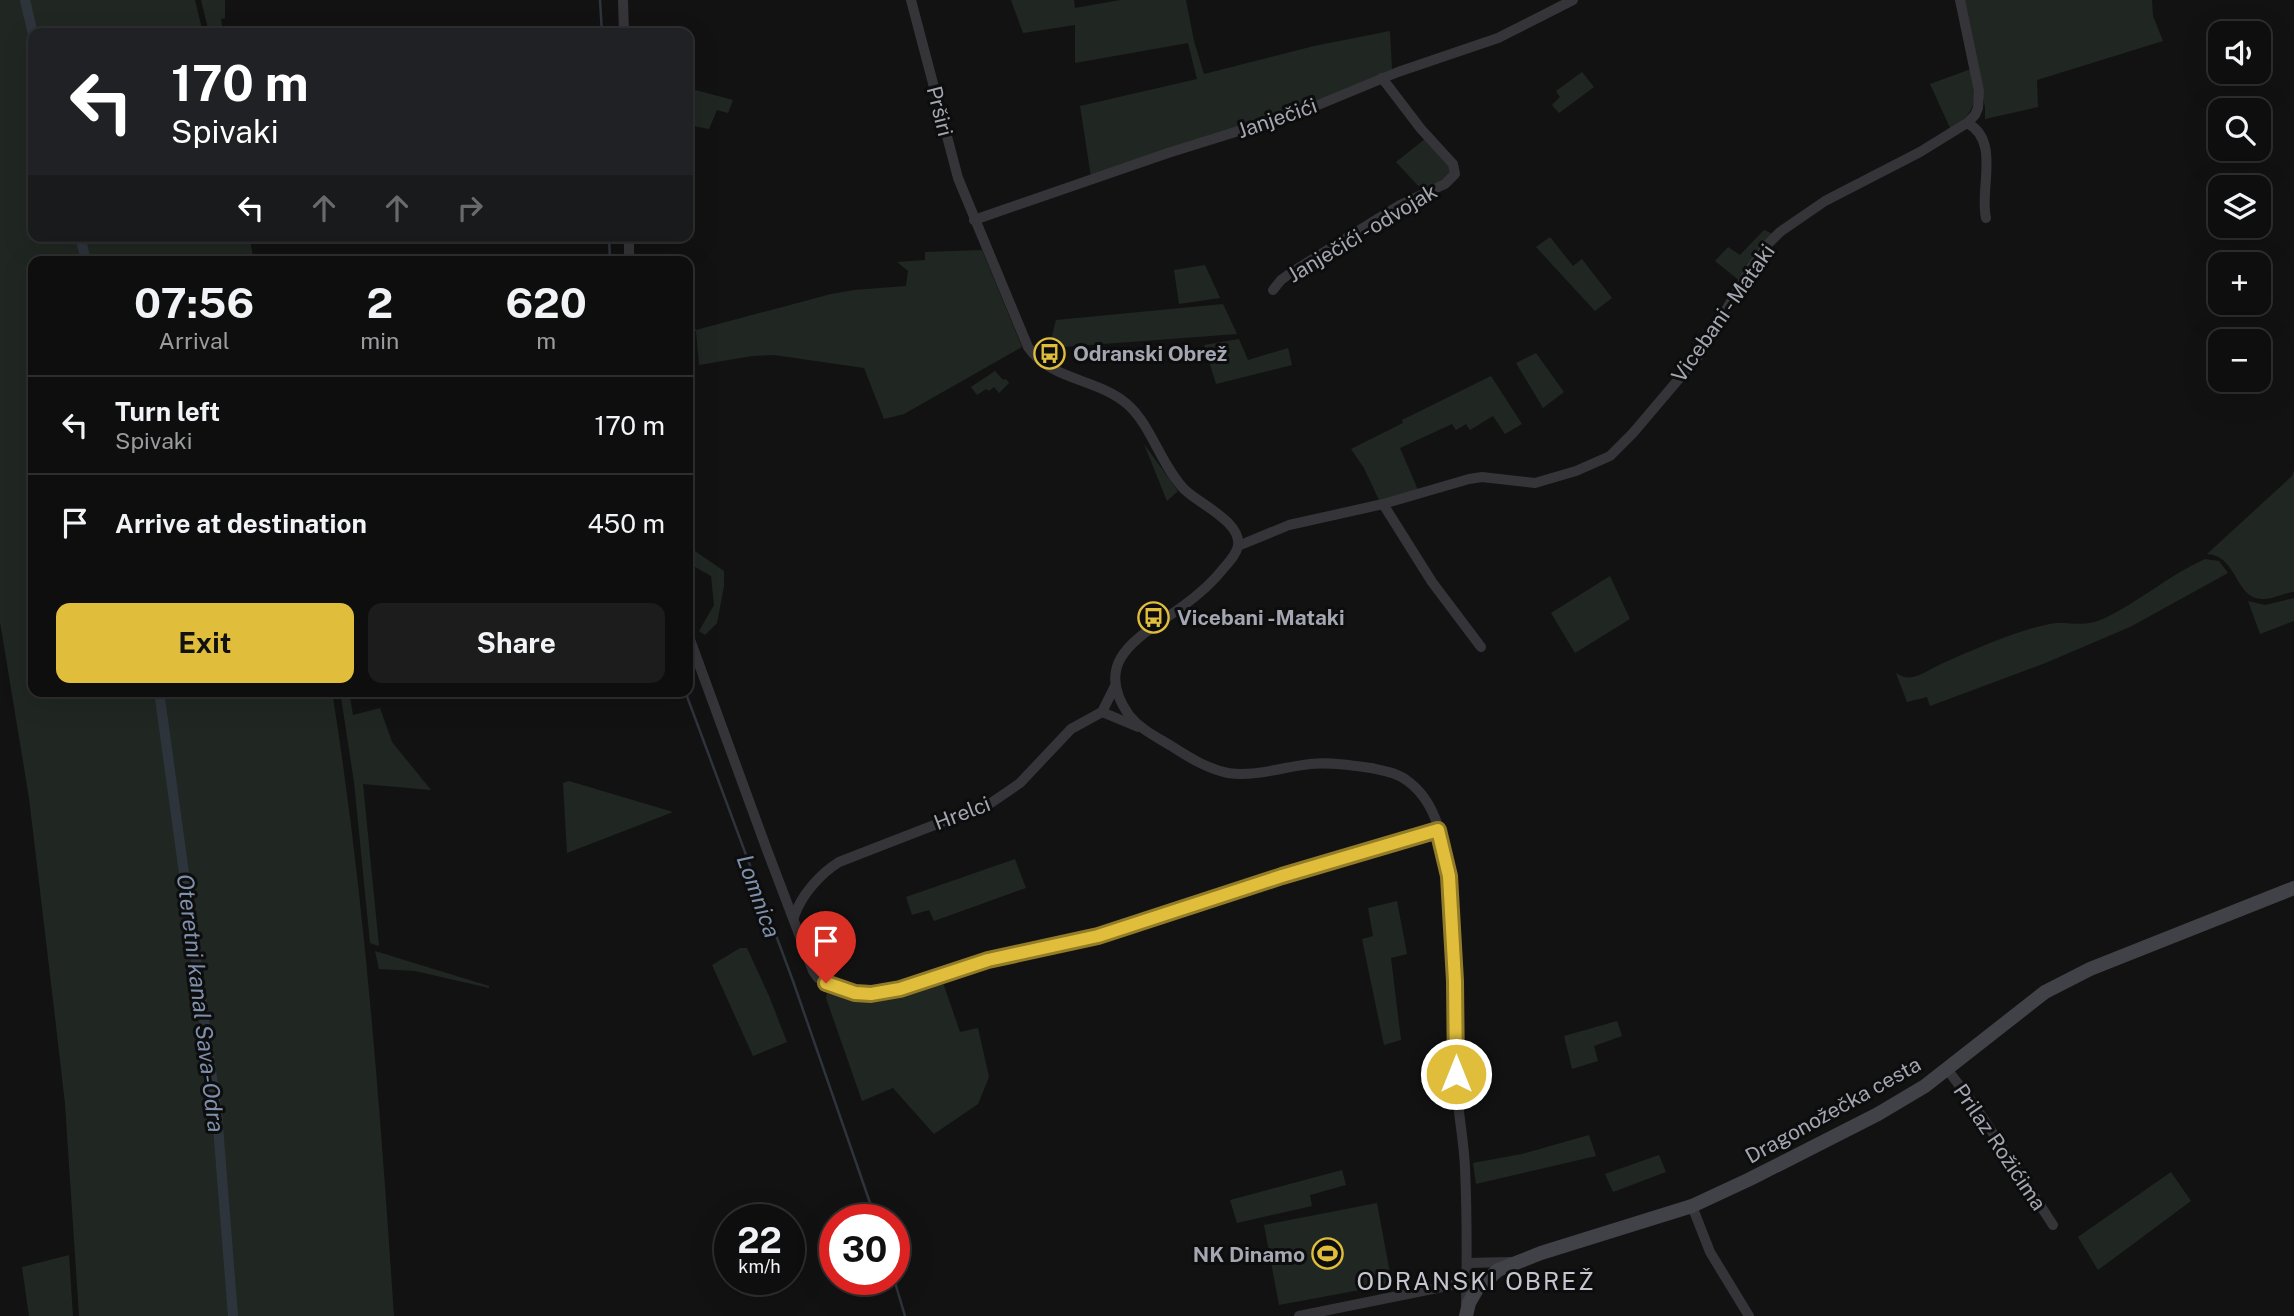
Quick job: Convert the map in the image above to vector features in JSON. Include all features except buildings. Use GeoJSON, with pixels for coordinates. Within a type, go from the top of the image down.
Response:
{"type":"FeatureCollection","features":[{"type":"Feature","properties":{"kind":"main road","name":"Dragonožečka cesta"},"geometry":{"type":"LineString","coordinates":[[1466,1315],[1471,1298],[1483,1280],[1497,1270],[1692,1206],[1750,1180],[1878,1114],[1947,1069],[2045,992],[2090,969],[2294,888]]}},
{"type":"Feature","properties":{"kind":"street"},"geometry":{"type":"LineString","coordinates":[[624,0],[624,28]]}},
{"type":"Feature","properties":{"kind":"street","name":"Prširi"},"geometry":{"type":"LineString","coordinates":[[911,0],[948,145],[974,220],[1028,347],[1035,357],[1052,369],[1128,404],[1142,421],[1178,483],[1224,519],[1236,533],[1238,546]]}},
{"type":"Feature","properties":{"kind":"street","name":"Janječići"},"geometry":{"type":"LineString","coordinates":[[974,220],[1168,153],[1285,117],[1382,78],[1498,38],[1573,0]]}},
{"type":"Feature","properties":{"kind":"street"},"geometry":{"type":"LineString","coordinates":[[1960,0],[1980,101],[1975,115],[1966,123],[1978,131],[1983,141],[1988,174],[1986,218]]}},
{"type":"Feature","properties":{"kind":"street","name":"Janječići - odvojak"},"geometry":{"type":"LineString","coordinates":[[1273,290],[1281,279],[1400,205],[1445,184],[1455,174],[1453,164],[1426,135],[1382,78]]}},
{"type":"Feature","properties":{"kind":"street","name":"Vicebani - Mataki"},"geometry":{"type":"LineString","coordinates":[[1238,546],[1289,526],[1383,504],[1476,477],[1523,483],[1544,482],[1610,456],[1700,354],[1768,244],[1825,201],[1912,156],[1966,123]]}},
{"type":"Feature","properties":{"kind":"street"},"geometry":{"type":"LineString","coordinates":[[1383,504],[1432,582],[1481,647]]}},
{"type":"Feature","properties":{"kind":"street"},"geometry":{"type":"LineString","coordinates":[[1238,546],[1232,559],[1196,596],[1133,640],[1118,665],[1115,686],[1102,712],[1139,727],[1203,765],[1228,773],[1324,763],[1360,766],[1407,779],[1425,797],[1438,830],[1449,876],[1456,1007],[1457,1093],[1465,1164],[1466,1315]]}},
{"type":"Feature","properties":{"kind":"street"},"geometry":{"type":"LineString","coordinates":[[693,648],[766,850],[818,978],[837,989],[871,994],[900,989],[988,960],[1103,935],[1282,876],[1438,830]]}},
{"type":"Feature","properties":{"kind":"street"},"geometry":{"type":"LineString","coordinates":[[1115,686],[1123,704],[1139,727]]}},
{"type":"Feature","properties":{"kind":"street","name":"Hrelci"},"geometry":{"type":"LineString","coordinates":[[794,917],[797,907],[831,867],[885,842],[1000,798],[1020,783],[1071,729],[1102,712]]}},
{"type":"Feature","properties":{"kind":"street","name":"Prilaz Rožićima"},"geometry":{"type":"LineString","coordinates":[[1947,1069],[1977,1108],[2053,1226]]}},
{"type":"Feature","properties":{"kind":"street"},"geometry":{"type":"LineString","coordinates":[[1692,1206],[1710,1252],[1749,1316]]}},
{"type":"Feature","properties":{"kind":"street"},"geometry":{"type":"LineString","coordinates":[[1467,1263],[1518,1262]]}},
{"type":"Feature","properties":{"kind":"street"},"geometry":{"type":"LineString","coordinates":[[1299,1316],[1467,1282]]}},
{"type":"Feature","properties":{"kind":"shaded area"},"geometry":{"type":"Polygon","coordinates":[[[0,0],[195,0],[202,28],[28,28],[28,242],[250,242],[253,256],[28,256],[28,697],[333,697],[362,925],[377,1081],[394,1316],[79,1316],[65,1104],[29,798],[0,622],[0,0]]]}},
{"type":"Feature","properties":{"kind":"shaded area"},"geometry":{"type":"Polygon","coordinates":[[[201,0],[225,0],[225,18],[221,19],[222,28],[208,28],[201,0]]]}},
{"type":"Feature","properties":{"kind":"shaded area"},"geometry":{"type":"Polygon","coordinates":[[[1011,0],[1074,0],[1075,8],[1120,0],[1186,0],[1204,74],[1314,46],[1390,31],[1392,70],[1308,106],[1091,177],[1080,106],[1197,79],[1188,43],[1075,63],[1075,25],[1023,33],[1011,0]]]}},
{"type":"Feature","properties":{"kind":"shaded area"},"geometry":{"type":"Polygon","coordinates":[[[1963,0],[2152,0],[2153,16],[2163,41],[2037,80],[2038,107],[1985,119],[1985,107],[1963,0]]]}},
{"type":"Feature","properties":{"kind":"shaded area"},"geometry":{"type":"Polygon","coordinates":[[[1971,69],[1973,104],[1966,116],[1951,130],[1930,84],[1971,69]]]}},
{"type":"Feature","properties":{"kind":"shaded area"},"geometry":{"type":"Polygon","coordinates":[[[1582,72],[1594,87],[1559,113],[1552,105],[1560,97],[1556,91],[1582,72]]]}},
{"type":"Feature","properties":{"kind":"shaded area"},"geometry":{"type":"Polygon","coordinates":[[[693,89],[733,100],[728,113],[717,110],[709,129],[693,126],[693,89]]]}},
{"type":"Feature","properties":{"kind":"shaded area"},"geometry":{"type":"Polygon","coordinates":[[[1425,139],[1451,167],[1450,175],[1423,191],[1396,162],[1425,139]]]}},
{"type":"Feature","properties":{"kind":"shaded area"},"geometry":{"type":"Polygon","coordinates":[[[1764,230],[1773,234],[1740,281],[1715,261],[1728,247],[1740,255],[1764,230]]]}},
{"type":"Feature","properties":{"kind":"shaded area"},"geometry":{"type":"Polygon","coordinates":[[[1550,237],[1573,266],[1582,259],[1612,298],[1595,311],[1536,247],[1550,237]]]}},
{"type":"Feature","properties":{"kind":"shaded area"},"geometry":{"type":"Polygon","coordinates":[[[982,250],[1022,347],[904,414],[884,419],[864,368],[774,355],[699,365],[693,324],[696,330],[831,294],[906,286],[908,271],[897,262],[925,260],[925,252],[982,250]]]}},
{"type":"Feature","properties":{"kind":"shaded area"},"geometry":{"type":"Polygon","coordinates":[[[1205,265],[1220,298],[1179,304],[1174,270],[1205,265]]]}},
{"type":"Feature","properties":{"kind":"shaded area"},"geometry":{"type":"Polygon","coordinates":[[[1223,304],[1237,334],[1049,348],[1056,320],[1223,304]]]}},
{"type":"Feature","properties":{"kind":"shaded area"},"geometry":{"type":"Polygon","coordinates":[[[1239,339],[1248,360],[1288,348],[1292,365],[1216,384],[1204,345],[1239,339]]]}},
{"type":"Feature","properties":{"kind":"shaded area"},"geometry":{"type":"Polygon","coordinates":[[[1536,353],[1564,392],[1543,408],[1516,363],[1536,353]]]}},
{"type":"Feature","properties":{"kind":"shaded area"},"geometry":{"type":"Polygon","coordinates":[[[995,371],[1009,383],[999,393],[994,387],[977,395],[971,387],[995,371]]]}},
{"type":"Feature","properties":{"kind":"shaded area"},"geometry":{"type":"Polygon","coordinates":[[[1491,376],[1522,424],[1505,434],[1493,416],[1470,430],[1466,424],[1456,430],[1452,424],[1400,448],[1418,490],[1379,500],[1364,468],[1351,449],[1403,423],[1402,420],[1491,376]]]}},
{"type":"Feature","properties":{"kind":"shaded area"},"geometry":{"type":"Polygon","coordinates":[[[1144,444],[1178,491],[1167,501],[1144,444]]]}},
{"type":"Feature","properties":{"kind":"shaded area"},"geometry":{"type":"Polygon","coordinates":[[[2294,470],[2294,592],[2265,599],[2252,597],[2240,585],[2224,561],[2207,554],[2292,476],[2294,470]]]}},
{"type":"Feature","properties":{"kind":"shaded area"},"geometry":{"type":"Polygon","coordinates":[[[693,550],[724,571],[717,623],[705,635],[699,631],[714,605],[711,576],[693,566],[693,550]]]}},
{"type":"Feature","properties":{"kind":"shaded area"},"geometry":{"type":"Polygon","coordinates":[[[2205,559],[2219,561],[2228,573],[2130,627],[2043,664],[1930,706],[1927,697],[1907,702],[1896,673],[1906,677],[1916,676],[1975,649],[2032,628],[2052,623],[2095,622],[2129,605],[2205,559]]]}},
{"type":"Feature","properties":{"kind":"shaded area"},"geometry":{"type":"Polygon","coordinates":[[[1610,576],[1630,619],[1575,653],[1551,613],[1610,576]]]}},
{"type":"Feature","properties":{"kind":"shaded area"},"geometry":{"type":"Polygon","coordinates":[[[2294,598],[2294,621],[2260,634],[2248,601],[2265,605],[2294,598]]]}},
{"type":"Feature","properties":{"kind":"shaded area"},"geometry":{"type":"Polygon","coordinates":[[[341,697],[350,697],[353,715],[380,708],[392,742],[431,790],[363,784],[379,946],[370,943],[354,782],[341,697]]]}},
{"type":"Feature","properties":{"kind":"shaded area"},"geometry":{"type":"Polygon","coordinates":[[[569,781],[673,812],[567,853],[563,783],[569,781]]]}},
{"type":"Feature","properties":{"kind":"shaded area"},"geometry":{"type":"Polygon","coordinates":[[[1015,859],[1026,888],[934,921],[929,910],[912,915],[906,897],[1015,859]]]}},
{"type":"Feature","properties":{"kind":"shaded area"},"geometry":{"type":"Polygon","coordinates":[[[1397,901],[1407,954],[1391,958],[1401,1040],[1384,1045],[1362,939],[1373,936],[1368,908],[1397,901]]]}},
{"type":"Feature","properties":{"kind":"shaded area"},"geometry":{"type":"Polygon","coordinates":[[[740,948],[747,948],[787,1042],[753,1056],[712,965],[740,948]]]}},
{"type":"Feature","properties":{"kind":"shaded area"},"geometry":{"type":"Polygon","coordinates":[[[375,951],[489,988],[415,971],[379,969],[375,951]]]}},
{"type":"Feature","properties":{"kind":"shaded area"},"geometry":{"type":"Polygon","coordinates":[[[941,977],[960,1032],[978,1028],[989,1077],[978,1104],[934,1134],[893,1088],[862,1101],[826,998],[827,993],[860,1001],[879,998],[941,977]]]}},
{"type":"Feature","properties":{"kind":"shaded area"},"geometry":{"type":"Polygon","coordinates":[[[1617,1021],[1622,1036],[1594,1046],[1598,1061],[1572,1069],[1564,1036],[1617,1021]]]}},
{"type":"Feature","properties":{"kind":"shaded area"},"geometry":{"type":"Polygon","coordinates":[[[1589,1135],[1596,1156],[1476,1184],[1473,1163],[1522,1154],[1589,1135]]]}},
{"type":"Feature","properties":{"kind":"shaded area"},"geometry":{"type":"Polygon","coordinates":[[[1659,1155],[1666,1172],[1613,1192],[1605,1174],[1659,1155]]]}},
{"type":"Feature","properties":{"kind":"shaded area"},"geometry":{"type":"Polygon","coordinates":[[[1342,1170],[1346,1185],[1310,1195],[1312,1206],[1237,1223],[1230,1200],[1342,1170]]]}},
{"type":"Feature","properties":{"kind":"shaded area"},"geometry":{"type":"Polygon","coordinates":[[[2171,1172],[2191,1201],[2098,1270],[2078,1237],[2171,1172]]]}},
{"type":"Feature","properties":{"kind":"shaded area","name":"NK Dinamo"},"geometry":{"type":"Polygon","coordinates":[[[1377,1203],[1392,1284],[1279,1305],[1264,1225],[1377,1203]]]}},
{"type":"Feature","properties":{"kind":"shaded area"},"geometry":{"type":"Polygon","coordinates":[[[69,1255],[73,1316],[29,1316],[22,1267],[69,1255]]]}},
{"type":"Feature","properties":{"kind":"waterway","name":"Oteretni kanal Sava-Odra"},"geometry":{"type":"LineString","coordinates":[[25,0],[32,28]]}},
{"type":"Feature","properties":{"kind":"waterway","name":"Lomnica"},"geometry":{"type":"LineString","coordinates":[[600,0],[602,28]]}},
{"type":"Feature","properties":{"kind":"waterway","name":"Oteretni kanal Sava-Odra"},"geometry":{"type":"LineString","coordinates":[[81,242],[85,256]]}},
{"type":"Feature","properties":{"kind":"waterway","name":"Lomnica"},"geometry":{"type":"LineString","coordinates":[[609,242],[610,256]]}},
{"type":"Feature","properties":{"kind":"waterway","name":"Oteretni kanal Sava-Odra"},"geometry":{"type":"LineString","coordinates":[[160,697],[217,1114],[233,1316]]}},
{"type":"Feature","properties":{"kind":"waterway","name":"Lomnica"},"geometry":{"type":"LineString","coordinates":[[687,697],[793,981],[870,1204]]}},
{"type":"Feature","properties":{"kind":"waterway","name":"Lomnica"},"geometry":{"type":"LineString","coordinates":[[899,1295],[905,1316]]}},
{"type":"Feature","properties":{"kind":"place","name":"Odranski Obrež"},"geometry":{"type":"Point","coordinates":[1050,353]}},
{"type":"Feature","properties":{"kind":"place","name":"Vicebani -Mataki"},"geometry":{"type":"Point","coordinates":[1154,617]}},
{"type":"Feature","properties":{"kind":"place","name":"NK Dinamo"},"geometry":{"type":"Point","coordinates":[1328,1254]}},
{"type":"Feature","properties":{"kind":"district","name":"ODRANSKI OBREŽ"},"geometry":{"type":"Point","coordinates":[1476,1281]}},
{"type":"Feature","properties":{"kind":"route"},"geometry":{"type":"LineString","coordinates":[[826,983],[855,993],[871,994],[900,989],[988,960],[1082,941],[1329,861],[1438,830],[1449,876],[1457,1021],[1456,1074]]}}]}
